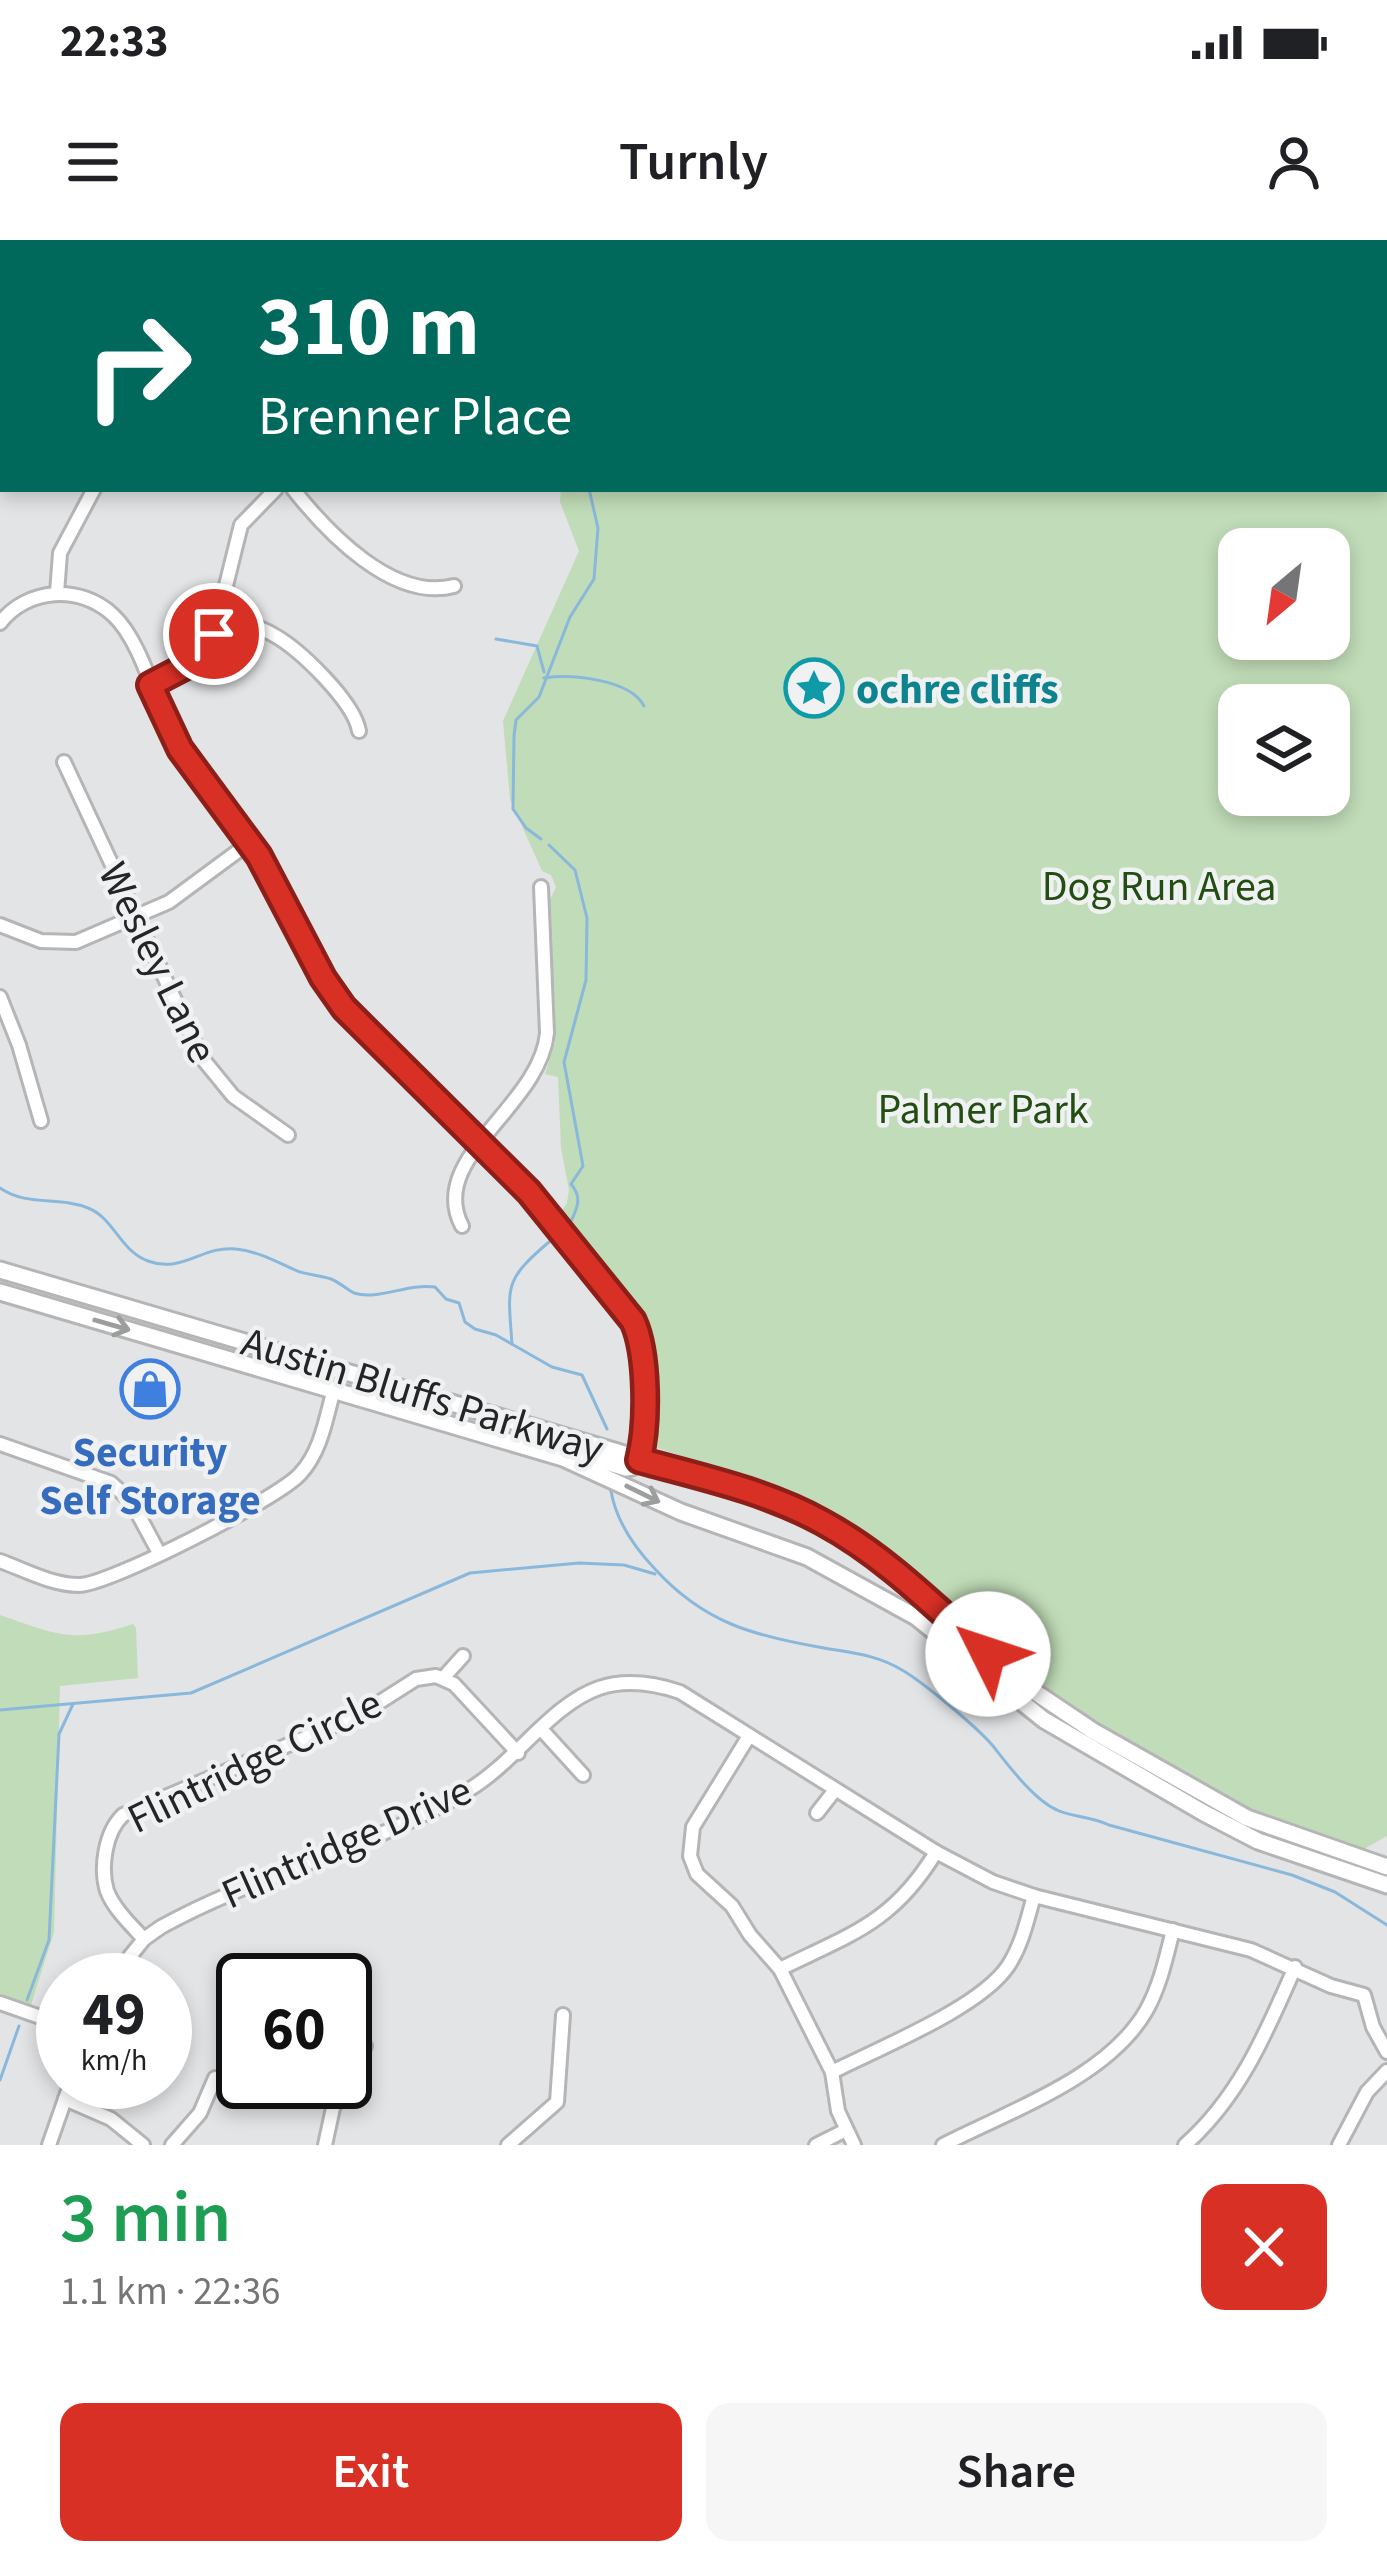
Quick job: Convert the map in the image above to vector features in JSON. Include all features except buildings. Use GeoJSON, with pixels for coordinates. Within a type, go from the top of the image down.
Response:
{"type":"FeatureCollection","features":[{"type":"Feature","properties":{"kind":"main road","name":"Austin Bluffs Parkway"},"geometry":{"type":"LineString","coordinates":[[0,1270],[733,1486],[820,1521],[894,1570],[1054,1707],[1246,1818],[1387,1868]]}},
{"type":"Feature","properties":{"kind":"main road","name":"Austin Bluffs Parkway"},"geometry":{"type":"LineString","coordinates":[[0,1292],[563,1458],[681,1512],[783,1548],[848,1577],[916,1617],[1044,1720],[1235,1831],[1387,1885]]}},
{"type":"Feature","properties":{"kind":"main road"},"geometry":{"type":"LineString","coordinates":[[563,1458],[578,1453],[626,1468],[639,1460]]}},
{"type":"Feature","properties":{"kind":"street"},"geometry":{"type":"LineString","coordinates":[[57,593],[60,553],[92,492]]}},
{"type":"Feature","properties":{"kind":"street"},"geometry":{"type":"LineString","coordinates":[[150,685],[196,661],[209,644],[241,525],[273,492]]}},
{"type":"Feature","properties":{"kind":"street"},"geometry":{"type":"LineString","coordinates":[[295,492],[334,537],[369,563],[429,588],[454,586]]}},
{"type":"Feature","properties":{"kind":"street"},"geometry":{"type":"LineString","coordinates":[[0,623],[15,607],[57,593],[92,600],[117,618],[180,749],[249,843],[344,1008],[529,1192],[633,1321],[639,1340],[645,1430],[639,1460]]}},
{"type":"Feature","properties":{"kind":"street"},"geometry":{"type":"LineString","coordinates":[[218,617],[261,629],[292,648],[356,715],[359,731]]}},
{"type":"Feature","properties":{"kind":"street","name":"Wesley Lane"},"geometry":{"type":"LineString","coordinates":[[64,762],[208,1069],[233,1096],[288,1135]]}},
{"type":"Feature","properties":{"kind":"street"},"geometry":{"type":"LineString","coordinates":[[0,925],[29,938],[65,944],[178,896],[249,843]]}},
{"type":"Feature","properties":{"kind":"street"},"geometry":{"type":"LineString","coordinates":[[462,1226],[454,1212],[465,1161],[530,1082],[544,1054],[541,887]]}},
{"type":"Feature","properties":{"kind":"street"},"geometry":{"type":"LineString","coordinates":[[0,997],[41,1121]]}},
{"type":"Feature","properties":{"kind":"street"},"geometry":{"type":"LineString","coordinates":[[0,1561],[56,1581],[84,1585],[159,1553],[291,1484],[315,1451],[334,1389]]}},
{"type":"Feature","properties":{"kind":"street"},"geometry":{"type":"LineString","coordinates":[[0,1444],[111,1483],[131,1501],[159,1553]]}},
{"type":"Feature","properties":{"kind":"street","name":"Flintridge Circle"},"geometry":{"type":"LineString","coordinates":[[144,1939],[106,1886],[107,1842],[114,1823],[123,1815],[361,1714],[416,1679],[444,1677],[463,1656]]}},
{"type":"Feature","properties":{"kind":"street"},"geometry":{"type":"LineString","coordinates":[[444,1677],[518,1753]]}},
{"type":"Feature","properties":{"kind":"street","name":"Flintridge Drive"},"geometry":{"type":"LineString","coordinates":[[133,1953],[144,1939],[189,1911],[470,1789],[581,1696],[622,1683],[640,1683],[680,1692],[936,1852],[993,1882],[1252,1950],[1330,1986],[1364,1995],[1373,2027],[1387,2052]]}},
{"type":"Feature","properties":{"kind":"street"},"geometry":{"type":"LineString","coordinates":[[542,1730],[583,1775]]}},
{"type":"Feature","properties":{"kind":"street"},"geometry":{"type":"LineString","coordinates":[[749,1736],[693,1827],[690,1856],[697,1874],[723,1896],[780,1969],[832,2072],[838,2111],[854,2145]]}},
{"type":"Feature","properties":{"kind":"street"},"geometry":{"type":"LineString","coordinates":[[817,1813],[836,1790]]}},
{"type":"Feature","properties":{"kind":"street"},"geometry":{"type":"LineString","coordinates":[[780,1969],[886,1915],[912,1889],[936,1852]]}},
{"type":"Feature","properties":{"kind":"street"},"geometry":{"type":"LineString","coordinates":[[832,2072],[968,2001],[996,1981],[1021,1944],[1034,1896]]}},
{"type":"Feature","properties":{"kind":"street"},"geometry":{"type":"LineString","coordinates":[[943,2145],[1075,2078],[1108,2056],[1148,2008],[1173,1930]]}},
{"type":"Feature","properties":{"kind":"street"},"geometry":{"type":"LineString","coordinates":[[1185,2145],[1246,2073],[1295,1967]]}},
{"type":"Feature","properties":{"kind":"street"},"geometry":{"type":"LineString","coordinates":[[0,2002],[36,2015]]}},
{"type":"Feature","properties":{"kind":"street"},"geometry":{"type":"LineString","coordinates":[[508,2145],[557,2102],[563,2015]]}},
{"type":"Feature","properties":{"kind":"street"},"geometry":{"type":"LineString","coordinates":[[1339,2145],[1367,2092],[1387,2071]]}},
{"type":"Feature","properties":{"kind":"street"},"geometry":{"type":"LineString","coordinates":[[172,2145],[200,2113],[215,2078]]}},
{"type":"Feature","properties":{"kind":"street"},"geometry":{"type":"LineString","coordinates":[[49,2145],[62,2109]]}},
{"type":"Feature","properties":{"kind":"street"},"geometry":{"type":"LineString","coordinates":[[88,2109],[111,2119],[143,2145]]}},
{"type":"Feature","properties":{"kind":"street"},"geometry":{"type":"LineString","coordinates":[[325,2145],[333,2109]]}},
{"type":"Feature","properties":{"kind":"street"},"geometry":{"type":"LineString","coordinates":[[816,2145],[846,2130]]}},
{"type":"Feature","properties":{"kind":"green space","name":"Palmer Park"},"geometry":{"type":"Polygon","coordinates":[[[561,492],[1387,492],[1387,1836],[1364,1849],[1235,1803],[1058,1699],[869,1539],[825,1511],[655,1447],[643,1323],[559,1215],[569,1190],[561,1148],[558,1077],[545,1074],[555,1043],[549,902],[556,887],[551,875],[542,871],[510,799],[503,721],[579,551],[560,502],[561,492]]]}},
{"type":"Feature","properties":{"kind":"green space"},"geometry":{"type":"Polygon","coordinates":[[[0,1615],[37,1628],[80,1635],[133,1624],[138,1678],[60,1686],[54,1932],[47,1953],[36,1953],[31,2005],[0,1994],[0,1615]]]}},
{"type":"Feature","properties":{"kind":"waterway"},"geometry":{"type":"LineString","coordinates":[[541,839],[513,809],[516,720],[539,697],[570,617],[594,579],[598,528],[590,492]]}},
{"type":"Feature","properties":{"kind":"waterway"},"geometry":{"type":"LineString","coordinates":[[496,639],[537,646],[544,672]]}},
{"type":"Feature","properties":{"kind":"waterway"},"geometry":{"type":"LineString","coordinates":[[544,678],[613,684],[644,706]]}},
{"type":"Feature","properties":{"kind":"waterway"},"geometry":{"type":"LineString","coordinates":[[549,845],[575,870],[587,918],[586,980],[564,1062],[583,1166],[571,1184],[578,1202],[571,1221]]}},
{"type":"Feature","properties":{"kind":"waterway"},"geometry":{"type":"LineString","coordinates":[[0,1188],[21,1197],[88,1208],[138,1256],[160,1264],[236,1249],[331,1279],[363,1295],[435,1287],[446,1299],[459,1303],[465,1322],[475,1329],[496,1335],[552,1367],[582,1375],[607,1429]]}},
{"type":"Feature","properties":{"kind":"waterway"},"geometry":{"type":"LineString","coordinates":[[512,1344],[512,1286],[523,1266],[549,1242]]}},
{"type":"Feature","properties":{"kind":"waterway"},"geometry":{"type":"LineString","coordinates":[[611,1491],[633,1542],[692,1602],[753,1632],[864,1655],[902,1670],[975,1728],[1048,1805],[1292,1875],[1335,1892],[1387,1925]]}},
{"type":"Feature","properties":{"kind":"waterway"},"geometry":{"type":"LineString","coordinates":[[0,1710],[191,1693],[470,1573],[579,1563],[624,1565],[655,1574]]}},
{"type":"Feature","properties":{"kind":"waterway"},"geometry":{"type":"LineString","coordinates":[[27,2000],[49,1940],[59,1734],[73,1704]]}},
{"type":"Feature","properties":{"kind":"waterway"},"geometry":{"type":"LineString","coordinates":[[0,2080],[19,2026]]}},
{"type":"Feature","properties":{"kind":"place","name":"ochre cliffs"},"geometry":{"type":"Point","coordinates":[814,688]}},
{"type":"Feature","properties":{"kind":"place","name":"Security Self Storage"},"geometry":{"type":"Point","coordinates":[150,1389]}},
{"type":"Feature","properties":{"kind":"route"},"geometry":{"type":"LineString","coordinates":[[214,634],[196,661],[150,685],[172,737],[259,856],[323,978],[344,1008],[529,1192],[633,1321],[639,1340],[645,1430],[639,1460],[733,1486],[820,1521],[894,1570],[988,1654]]}},
{"type":"Feature","properties":{"kind":"park label","name":"Dog Run Area"},"geometry":{"type":"Point","coordinates":[1159,885]}}]}
